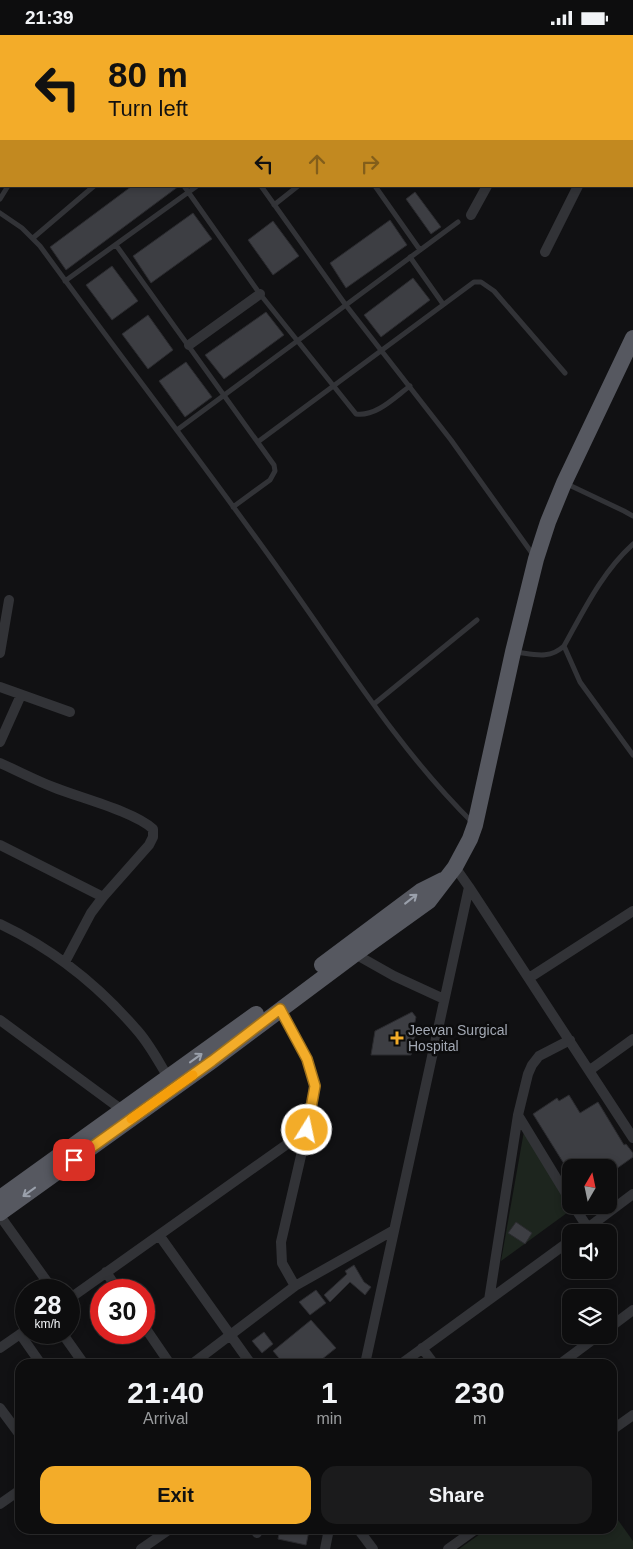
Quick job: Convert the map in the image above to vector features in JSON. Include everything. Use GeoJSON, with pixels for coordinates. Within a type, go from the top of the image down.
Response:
{"type":"FeatureCollection","features":[{"type":"Feature","properties":{"kind":"highway"},"geometry":{"type":"LineString","coordinates":[[0,1214],[429,901],[450,873],[464,851],[475,825],[536,559],[548,522],[564,483],[633,338]]}},
{"type":"Feature","properties":{"kind":"highway"},"geometry":{"type":"LineString","coordinates":[[0,1198],[273,1002],[421,891],[450,873]]}},
{"type":"Feature","properties":{"kind":"street"},"geometry":{"type":"LineString","coordinates":[[472,215],[486,187]]}},
{"type":"Feature","properties":{"kind":"street"},"geometry":{"type":"LineString","coordinates":[[545,252],[578,187]]}},
{"type":"Feature","properties":{"kind":"street"},"geometry":{"type":"LineString","coordinates":[[189,345],[260,294]]}},
{"type":"Feature","properties":{"kind":"street"},"geometry":{"type":"LineString","coordinates":[[0,653],[9,600]]}},
{"type":"Feature","properties":{"kind":"street"},"geometry":{"type":"LineString","coordinates":[[0,687],[70,712]]}},
{"type":"Feature","properties":{"kind":"street"},"geometry":{"type":"LineString","coordinates":[[0,741],[20,695]]}},
{"type":"Feature","properties":{"kind":"street"},"geometry":{"type":"LineString","coordinates":[[0,763],[54,787],[147,823],[154,829],[149,845],[103,897],[84,925],[65,962]]}},
{"type":"Feature","properties":{"kind":"street"},"geometry":{"type":"LineString","coordinates":[[0,845],[103,897]]}},
{"type":"Feature","properties":{"kind":"street"},"geometry":{"type":"LineString","coordinates":[[450,873],[469,887],[590,1069],[633,1138]]}},
{"type":"Feature","properties":{"kind":"street"},"geometry":{"type":"LineString","coordinates":[[366,1359],[469,887]]}},
{"type":"Feature","properties":{"kind":"street"},"geometry":{"type":"LineString","coordinates":[[529,978],[633,911]]}},
{"type":"Feature","properties":{"kind":"street"},"geometry":{"type":"LineString","coordinates":[[0,924],[40,945],[92,984],[137,1030],[168,1077]]}},
{"type":"Feature","properties":{"kind":"street"},"geometry":{"type":"LineString","coordinates":[[355,954],[394,976],[444,999]]}},
{"type":"Feature","properties":{"kind":"street"},"geometry":{"type":"LineString","coordinates":[[280,1009],[307,1059],[315,1086],[307,1130],[281,1242],[282,1263],[295,1286]]}},
{"type":"Feature","properties":{"kind":"street"},"geometry":{"type":"LineString","coordinates":[[0,1020],[122,1110]]}},
{"type":"Feature","properties":{"kind":"street"},"geometry":{"type":"LineString","coordinates":[[488,1300],[518,1115],[532,1065],[539,1056],[570,1039]]}},
{"type":"Feature","properties":{"kind":"street"},"geometry":{"type":"LineString","coordinates":[[590,1069],[633,1039]]}},
{"type":"Feature","properties":{"kind":"street"},"geometry":{"type":"LineString","coordinates":[[518,1115],[562,1186]]}},
{"type":"Feature","properties":{"kind":"street"},"geometry":{"type":"LineString","coordinates":[[80,1291],[307,1130]]}},
{"type":"Feature","properties":{"kind":"street"},"geometry":{"type":"LineString","coordinates":[[592,1224],[633,1194]]}},
{"type":"Feature","properties":{"kind":"street"},"geometry":{"type":"LineString","coordinates":[[0,1214],[45,1279]]}},
{"type":"Feature","properties":{"kind":"street"},"geometry":{"type":"LineString","coordinates":[[199,1359],[295,1286],[394,1230]]}},
{"type":"Feature","properties":{"kind":"street"},"geometry":{"type":"LineString","coordinates":[[159,1235],[248,1359]]}},
{"type":"Feature","properties":{"kind":"street"},"geometry":{"type":"LineString","coordinates":[[408,1359],[562,1247]]}},
{"type":"Feature","properties":{"kind":"street"},"geometry":{"type":"LineString","coordinates":[[106,1272],[111,1279]]}},
{"type":"Feature","properties":{"kind":"street"},"geometry":{"type":"LineString","coordinates":[[617,1322],[633,1310]]}},
{"type":"Feature","properties":{"kind":"street"},"geometry":{"type":"LineString","coordinates":[[0,1348],[15,1338]]}},
{"type":"Feature","properties":{"kind":"street"},"geometry":{"type":"LineString","coordinates":[[155,1342],[167,1359]]}},
{"type":"Feature","properties":{"kind":"street"},"geometry":{"type":"LineString","coordinates":[[30,1344],[38,1359]]}},
{"type":"Feature","properties":{"kind":"street"},"geometry":{"type":"LineString","coordinates":[[70,1344],[80,1359]]}},
{"type":"Feature","properties":{"kind":"street"},"geometry":{"type":"LineString","coordinates":[[567,1359],[587,1344]]}},
{"type":"Feature","properties":{"kind":"street"},"geometry":{"type":"LineString","coordinates":[[422,1348],[430,1359]]}},
{"type":"Feature","properties":{"kind":"street"},"geometry":{"type":"LineString","coordinates":[[0,1408],[15,1428]]}},
{"type":"Feature","properties":{"kind":"street"},"geometry":{"type":"LineString","coordinates":[[617,1426],[633,1415]]}},
{"type":"Feature","properties":{"kind":"street"},"geometry":{"type":"LineString","coordinates":[[0,1504],[15,1494]]}},
{"type":"Feature","properties":{"kind":"street"},"geometry":{"type":"LineString","coordinates":[[141,1549],[163,1534]]}},
{"type":"Feature","properties":{"kind":"street"},"geometry":{"type":"LineString","coordinates":[[325,1549],[328,1534]]}},
{"type":"Feature","properties":{"kind":"street"},"geometry":{"type":"LineString","coordinates":[[362,1534],[373,1549]]}},
{"type":"Feature","properties":{"kind":"street"},"geometry":{"type":"LineString","coordinates":[[448,1549],[469,1534]]}},
{"type":"Feature","properties":{"kind":"lane"},"geometry":{"type":"LineString","coordinates":[[0,199],[7,187]]}},
{"type":"Feature","properties":{"kind":"lane"},"geometry":{"type":"LineString","coordinates":[[33,238],[93,187]]}},
{"type":"Feature","properties":{"kind":"lane"},"geometry":{"type":"LineString","coordinates":[[185,187],[260,294],[298,339],[332,386],[356,414],[372,413],[410,386]]}},
{"type":"Feature","properties":{"kind":"lane"},"geometry":{"type":"LineString","coordinates":[[65,281],[196,187]]}},
{"type":"Feature","properties":{"kind":"lane"},"geometry":{"type":"LineString","coordinates":[[262,187],[345,304],[410,386],[536,559]]}},
{"type":"Feature","properties":{"kind":"lane"},"geometry":{"type":"LineString","coordinates":[[274,205],[297,187]]}},
{"type":"Feature","properties":{"kind":"lane"},"geometry":{"type":"LineString","coordinates":[[376,187],[420,250]]}},
{"type":"Feature","properties":{"kind":"lane"},"geometry":{"type":"LineString","coordinates":[[0,213],[33,238],[177,430],[421,767],[475,825]]}},
{"type":"Feature","properties":{"kind":"lane"},"geometry":{"type":"LineString","coordinates":[[177,430],[458,222]]}},
{"type":"Feature","properties":{"kind":"lane"},"geometry":{"type":"LineString","coordinates":[[116,245],[259,441],[274,465],[274,476],[233,507]]}},
{"type":"Feature","properties":{"kind":"lane"},"geometry":{"type":"LineString","coordinates":[[410,257],[444,305]]}},
{"type":"Feature","properties":{"kind":"lane"},"geometry":{"type":"LineString","coordinates":[[259,441],[474,282],[481,282],[494,291],[565,373]]}},
{"type":"Feature","properties":{"kind":"lane"},"geometry":{"type":"LineString","coordinates":[[564,483],[633,516]]}},
{"type":"Feature","properties":{"kind":"lane"},"geometry":{"type":"LineString","coordinates":[[514,652],[549,655],[557,653],[564,647],[586,605],[607,572],[633,544]]}},
{"type":"Feature","properties":{"kind":"lane"},"geometry":{"type":"LineString","coordinates":[[374,704],[477,620]]}},
{"type":"Feature","properties":{"kind":"lane"},"geometry":{"type":"LineString","coordinates":[[564,647],[580,682],[633,755]]}},
{"type":"Feature","properties":{"kind":"shaded area"},"geometry":{"type":"Polygon","coordinates":[[[524,1131],[562,1195],[562,1214],[566,1214],[501,1261],[524,1131]]]}},
{"type":"Feature","properties":{"kind":"shaded area"},"geometry":{"type":"Polygon","coordinates":[[[617,1519],[633,1541],[633,1549],[459,1549],[480,1534],[617,1534],[617,1519]]]}},
{"type":"Feature","properties":{"kind":"building"},"geometry":{"type":"Polygon","coordinates":[[[131,187],[178,187],[66,270],[50,247],[131,187]]]}},
{"type":"Feature","properties":{"kind":"building"},"geometry":{"type":"Polygon","coordinates":[[[415,192],[441,227],[431,234],[406,199],[415,192]]]}},
{"type":"Feature","properties":{"kind":"building"},"geometry":{"type":"Polygon","coordinates":[[[193,213],[212,239],[151,283],[133,256],[193,213]]]}},
{"type":"Feature","properties":{"kind":"building"},"geometry":{"type":"Polygon","coordinates":[[[390,220],[407,245],[346,288],[330,263],[390,220]]]}},
{"type":"Feature","properties":{"kind":"building"},"geometry":{"type":"Polygon","coordinates":[[[273,221],[299,256],[273,275],[248,240],[273,221]]]}},
{"type":"Feature","properties":{"kind":"building"},"geometry":{"type":"Polygon","coordinates":[[[112,266],[138,301],[112,320],[86,285],[112,266]]]}},
{"type":"Feature","properties":{"kind":"building"},"geometry":{"type":"Polygon","coordinates":[[[413,278],[430,300],[381,337],[364,315],[413,278]]]}},
{"type":"Feature","properties":{"kind":"building"},"geometry":{"type":"Polygon","coordinates":[[[266,312],[284,335],[224,379],[205,355],[266,312]]]}},
{"type":"Feature","properties":{"kind":"building"},"geometry":{"type":"Polygon","coordinates":[[[148,315],[173,350],[148,369],[122,334],[148,315]]]}},
{"type":"Feature","properties":{"kind":"building"},"geometry":{"type":"Polygon","coordinates":[[[186,362],[212,397],[185,417],[159,381],[186,362]]]}},
{"type":"Feature","properties":{"kind":"building"},"geometry":{"type":"Polygon","coordinates":[[[412,1012],[416,1017],[413,1031],[416,1031],[411,1055],[371,1055],[375,1031],[412,1012]]]}},
{"type":"Feature","properties":{"kind":"building"},"geometry":{"type":"Polygon","coordinates":[[[569,1095],[580,1113],[598,1102],[624,1145],[626,1144],[633,1153],[633,1157],[618,1168],[618,1159],[562,1159],[562,1161],[533,1114],[557,1098],[559,1101],[569,1095]]]}},
{"type":"Feature","properties":{"kind":"building"},"geometry":{"type":"Polygon","coordinates":[[[516,1222],[532,1233],[525,1244],[508,1233],[516,1222]]]}},
{"type":"Feature","properties":{"kind":"building"},"geometry":{"type":"Polygon","coordinates":[[[354,1265],[364,1282],[371,1287],[365,1295],[350,1282],[330,1302],[324,1295],[347,1274],[345,1271],[354,1265]]]}},
{"type":"Feature","properties":{"kind":"building"},"geometry":{"type":"Polygon","coordinates":[[[316,1290],[326,1303],[310,1315],[299,1302],[316,1290]]]}},
{"type":"Feature","properties":{"kind":"building"},"geometry":{"type":"Polygon","coordinates":[[[311,1320],[336,1348],[322,1359],[280,1359],[273,1351],[311,1320]]]}},
{"type":"Feature","properties":{"kind":"building"},"geometry":{"type":"Polygon","coordinates":[[[264,1332],[273,1344],[262,1353],[252,1341],[264,1332]]]}},
{"type":"Feature","properties":{"kind":"building"},"geometry":{"type":"Polygon","coordinates":[[[279,1534],[308,1534],[306,1545],[278,1539],[279,1534]]]}},
{"type":"Feature","properties":{"kind":"slow traffic"},"geometry":{"type":"LineString","coordinates":[[131,1119],[193,1075]]}},
{"type":"Feature","properties":{"kind":"place","name":"Jeevan Surgical Hospital"},"geometry":{"type":"Point","coordinates":[397,1038]}},
{"type":"Feature","properties":{"kind":"route"},"geometry":{"type":"LineString","coordinates":[[74,1160],[212,1061],[280,1009],[307,1059],[315,1086],[307,1130]]}}]}
